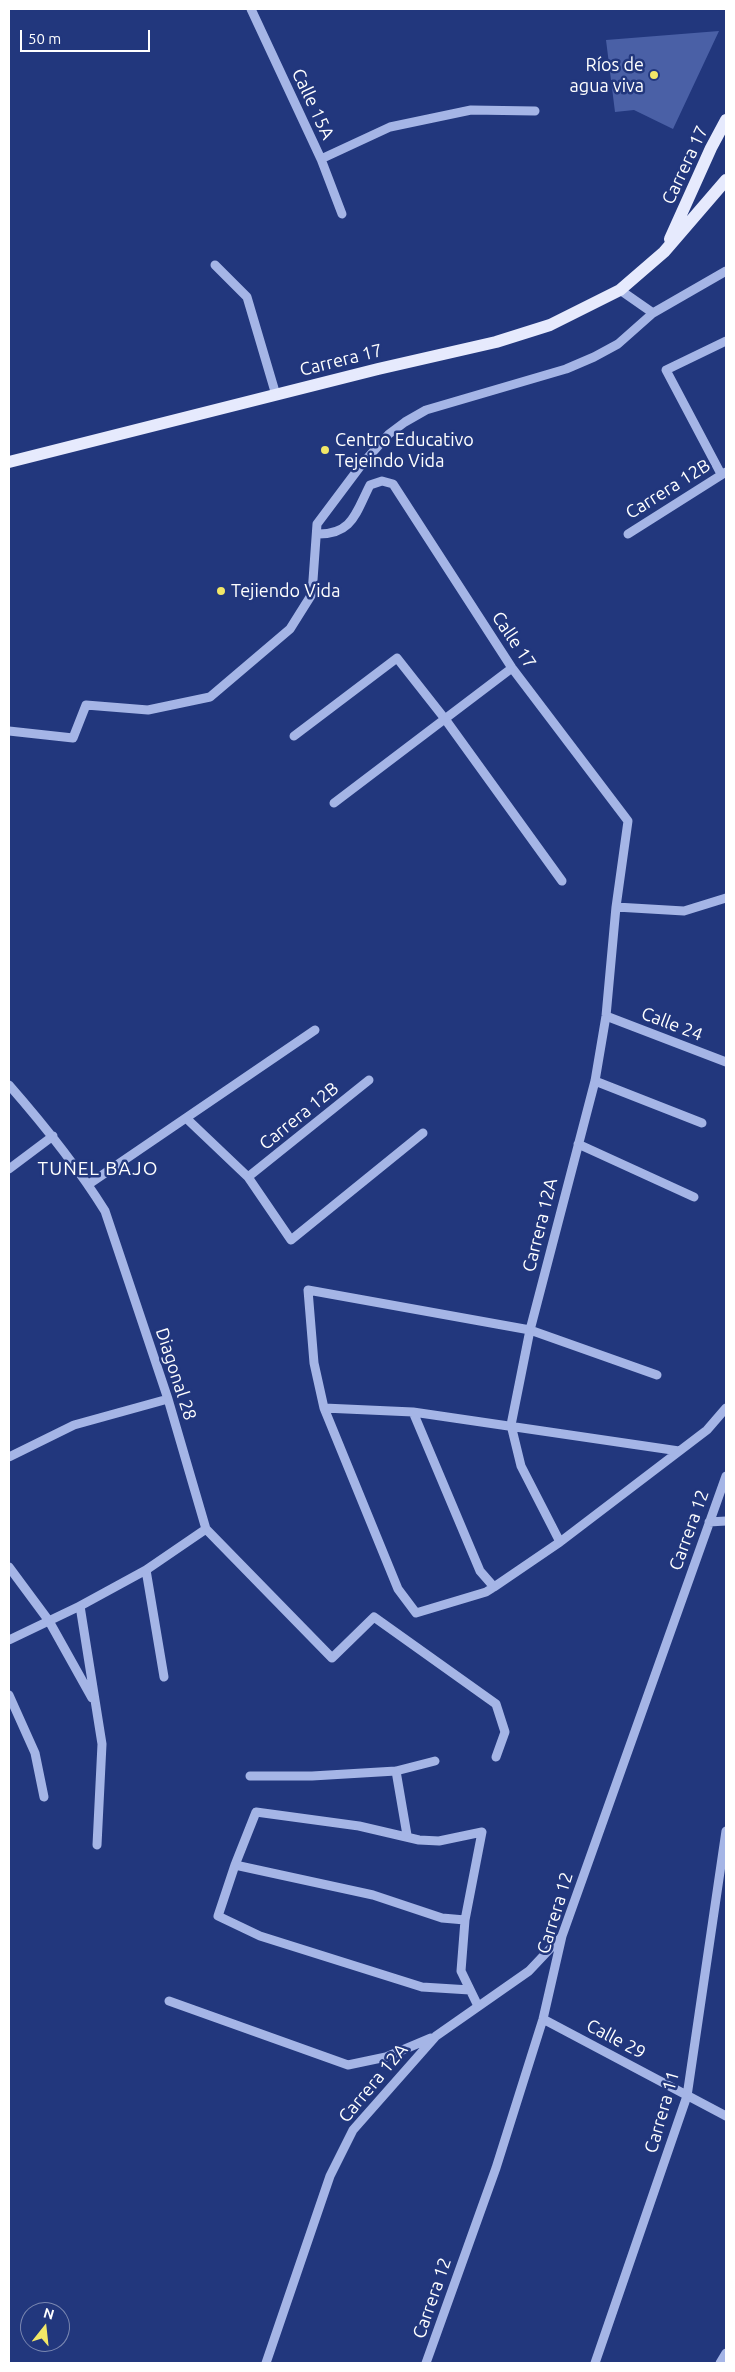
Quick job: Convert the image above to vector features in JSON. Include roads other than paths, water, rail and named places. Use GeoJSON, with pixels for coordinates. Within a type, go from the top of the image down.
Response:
{"type":"FeatureCollection","features":[{"type":"Feature","properties":{"kind":"main road","name":"Carrera 17"},"geometry":{"type":"LineString","coordinates":[[664,252],[711,148],[726,120]]}},
{"type":"Feature","properties":{"kind":"main road","name":"Carrera 17"},"geometry":{"type":"LineString","coordinates":[[9,462],[378,369],[496,342],[550,325],[620,290],[664,252],[726,180]]}},
{"type":"Feature","properties":{"kind":"street","name":"Calle 15A"},"geometry":{"type":"LineString","coordinates":[[251,9],[321,159],[342,214]]}},
{"type":"Feature","properties":{"kind":"street"},"geometry":{"type":"LineString","coordinates":[[321,159],[390,127],[471,110],[535,111]]}},
{"type":"Feature","properties":{"kind":"street"},"geometry":{"type":"LineString","coordinates":[[215,265],[247,297],[276,395]]}},
{"type":"Feature","properties":{"kind":"street"},"geometry":{"type":"LineString","coordinates":[[9,731],[73,738],[86,705],[148,710],[210,696],[290,630],[312,594],[317,534],[316,524],[362,464],[389,434],[426,410],[566,369],[594,357],[618,344],[653,313],[726,271]]}},
{"type":"Feature","properties":{"kind":"street"},"geometry":{"type":"LineString","coordinates":[[620,290],[653,313]]}},
{"type":"Feature","properties":{"kind":"street"},"geometry":{"type":"LineString","coordinates":[[723,473],[666,370],[726,341]]}},
{"type":"Feature","properties":{"kind":"street","name":"Carrera 12B"},"geometry":{"type":"LineString","coordinates":[[628,534],[723,473]]}},
{"type":"Feature","properties":{"kind":"street","name":"Calle 17"},"geometry":{"type":"LineString","coordinates":[[317,534],[332,534],[350,526],[370,485],[382,481],[392,484],[512,668],[628,821],[616,907]]}},
{"type":"Feature","properties":{"kind":"street"},"geometry":{"type":"LineString","coordinates":[[294,736],[397,658],[562,881]]}},
{"type":"Feature","properties":{"kind":"street"},"geometry":{"type":"LineString","coordinates":[[334,803],[512,668]]}},
{"type":"Feature","properties":{"kind":"street"},"geometry":{"type":"LineString","coordinates":[[616,907],[684,911],[726,898]]}},
{"type":"Feature","properties":{"kind":"street","name":"Carrera 12A"},"geometry":{"type":"LineString","coordinates":[[560,1542],[521,1466],[511,1425],[530,1330],[595,1081],[606,1016],[616,907]]}},
{"type":"Feature","properties":{"kind":"street","name":"Calle 24"},"geometry":{"type":"LineString","coordinates":[[606,1016],[726,1062]]}},
{"type":"Feature","properties":{"kind":"street"},"geometry":{"type":"LineString","coordinates":[[89,1184],[315,1030]]}},
{"type":"Feature","properties":{"kind":"street","name":"Carrera 12B"},"geometry":{"type":"LineString","coordinates":[[248,1177],[370,1080]]}},
{"type":"Feature","properties":{"kind":"street"},"geometry":{"type":"LineString","coordinates":[[595,1081],[702,1122]]}},
{"type":"Feature","properties":{"kind":"street","name":"Diagonal 28"},"geometry":{"type":"LineString","coordinates":[[9,1085],[53,1136],[89,1184],[105,1211],[168,1400],[206,1529],[332,1658],[374,1617],[496,1704],[506,1732],[496,1757]]}},
{"type":"Feature","properties":{"kind":"street"},"geometry":{"type":"LineString","coordinates":[[186,1118],[248,1177],[291,1240],[423,1133]]}},
{"type":"Feature","properties":{"kind":"street"},"geometry":{"type":"LineString","coordinates":[[9,1169],[53,1136]]}},
{"type":"Feature","properties":{"kind":"street"},"geometry":{"type":"LineString","coordinates":[[578,1144],[694,1197]]}},
{"type":"Feature","properties":{"kind":"street"},"geometry":{"type":"LineString","coordinates":[[657,1375],[530,1330],[308,1290],[314,1363],[324,1408],[398,1589],[416,1613],[486,1592],[494,1587],[560,1542],[707,1430],[726,1408]]}},
{"type":"Feature","properties":{"kind":"street"},"geometry":{"type":"LineString","coordinates":[[9,1457],[74,1426],[168,1400]]}},
{"type":"Feature","properties":{"kind":"street"},"geometry":{"type":"LineString","coordinates":[[324,1408],[413,1412],[678,1451]]}},
{"type":"Feature","properties":{"kind":"street"},"geometry":{"type":"LineString","coordinates":[[413,1412],[480,1571],[494,1587]]}},
{"type":"Feature","properties":{"kind":"street","name":"Carrera 12"},"geometry":{"type":"LineString","coordinates":[[426,2363],[496,2168],[543,2019],[562,1936],[726,1476]]}},
{"type":"Feature","properties":{"kind":"street"},"geometry":{"type":"LineString","coordinates":[[709,1522],[725,1522]]}},
{"type":"Feature","properties":{"kind":"street"},"geometry":{"type":"LineString","coordinates":[[9,1640],[80,1606],[146,1570],[206,1529]]}},
{"type":"Feature","properties":{"kind":"street"},"geometry":{"type":"LineString","coordinates":[[9,1567],[49,1621],[96,1704]]}},
{"type":"Feature","properties":{"kind":"street"},"geometry":{"type":"LineString","coordinates":[[146,1570],[164,1677]]}},
{"type":"Feature","properties":{"kind":"street"},"geometry":{"type":"LineString","coordinates":[[80,1606],[102,1744],[97,1845]]}},
{"type":"Feature","properties":{"kind":"street"},"geometry":{"type":"LineString","coordinates":[[9,1695],[35,1753],[44,1797]]}},
{"type":"Feature","properties":{"kind":"street"},"geometry":{"type":"LineString","coordinates":[[250,1776],[312,1776],[396,1771],[435,1761]]}},
{"type":"Feature","properties":{"kind":"street"},"geometry":{"type":"LineString","coordinates":[[396,1771],[407,1835]]}},
{"type":"Feature","properties":{"kind":"street"},"geometry":{"type":"LineString","coordinates":[[470,1990],[422,1987],[260,1936],[218,1916],[235,1865],[256,1812],[359,1826],[407,1835],[418,1840],[439,1842],[482,1832],[465,1920],[461,1971],[478,2006]]}},
{"type":"Feature","properties":{"kind":"street","name":"Carrera 11"},"geometry":{"type":"LineString","coordinates":[[596,2363],[688,2096],[726,1831]]}},
{"type":"Feature","properties":{"kind":"street"},"geometry":{"type":"LineString","coordinates":[[235,1865],[373,1895],[442,1918],[465,1920]]}},
{"type":"Feature","properties":{"kind":"street","name":"Carrera 12A"},"geometry":{"type":"LineString","coordinates":[[266,2363],[330,2176],[353,2130],[436,2036],[529,1971],[562,1936]]}},
{"type":"Feature","properties":{"kind":"street"},"geometry":{"type":"LineString","coordinates":[[169,2001],[348,2065],[386,2057],[436,2036]]}},
{"type":"Feature","properties":{"kind":"street","name":"Calle 29"},"geometry":{"type":"LineString","coordinates":[[543,2019],[726,2116]]}},
{"type":"Feature","properties":{"kind":"street"},"geometry":{"type":"LineString","coordinates":[[720,2363],[726,2353]]}},
{"type":"Feature","properties":{"kind":"place","name":"Ríos de agua viva"},"geometry":{"type":"Point","coordinates":[654,75]}},
{"type":"Feature","properties":{"kind":"place","name":"Centro Educativo Tejeindo Vida"},"geometry":{"type":"Point","coordinates":[325,450]}},
{"type":"Feature","properties":{"kind":"place","name":"Tejiendo Vida"},"geometry":{"type":"Point","coordinates":[221,591]}},
{"type":"Feature","properties":{"kind":"district","name":"TUNEL BAJO"},"geometry":{"type":"Point","coordinates":[98,1169]}}]}
